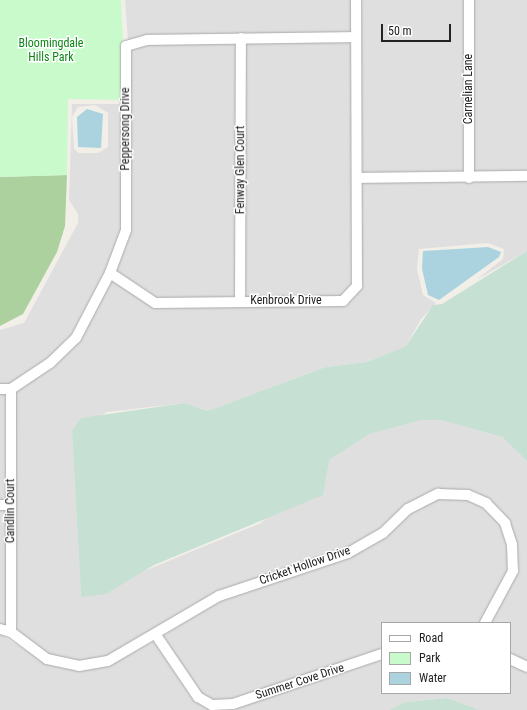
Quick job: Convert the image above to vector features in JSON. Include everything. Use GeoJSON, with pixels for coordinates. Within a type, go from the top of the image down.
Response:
{"type":"FeatureCollection","features":[{"type":"Feature","properties":{"kind":"street","name":"Kenbrook Drive"},"geometry":{"type":"LineString","coordinates":[[110,273],[155,303],[343,301],[357,286],[356,0]]}},
{"type":"Feature","properties":{"kind":"street","name":"Carnelian Lane"},"geometry":{"type":"LineString","coordinates":[[469,0],[469,178]]}},
{"type":"Feature","properties":{"kind":"street","name":"Peppersong Drive"},"geometry":{"type":"LineString","coordinates":[[11,389],[50,363],[76,338],[110,273],[126,230],[126,46],[147,40],[356,37]]}},
{"type":"Feature","properties":{"kind":"street","name":"Fenway Glen Court"},"geometry":{"type":"LineString","coordinates":[[240,301],[241,38]]}},
{"type":"Feature","properties":{"kind":"street"},"geometry":{"type":"LineString","coordinates":[[357,178],[469,178],[527,176]]}},
{"type":"Feature","properties":{"kind":"street"},"geometry":{"type":"LineString","coordinates":[[0,389],[11,389]]}},
{"type":"Feature","properties":{"kind":"street","name":"Candlin Court"},"geometry":{"type":"LineString","coordinates":[[11,389],[11,632]]}},
{"type":"Feature","properties":{"kind":"street","name":"Cricket Hollow Drive"},"geometry":{"type":"LineString","coordinates":[[0,629],[11,632],[47,659],[79,666],[108,660],[156,634],[219,596],[348,553],[383,532],[408,509],[438,494],[468,495],[486,503],[505,522],[512,545],[513,571],[486,622]]}},
{"type":"Feature","properties":{"kind":"street"},"geometry":{"type":"LineString","coordinates":[[0,505],[11,505]]}},
{"type":"Feature","properties":{"kind":"street","name":"Summer Cove Drive"},"geometry":{"type":"LineString","coordinates":[[156,634],[198,697],[212,705],[233,704],[381,654]]}},
{"type":"Feature","properties":{"kind":"street"},"geometry":{"type":"LineString","coordinates":[[511,659],[527,667]]}},
{"type":"Feature","properties":{"kind":"shaded area"},"geometry":{"type":"Polygon","coordinates":[[[125,0],[351,0],[351,32],[147,35],[128,40],[125,0]]]}},
{"type":"Feature","properties":{"kind":"shaded area"},"geometry":{"type":"Polygon","coordinates":[[[362,0],[463,0],[463,173],[362,173],[362,0]]]}},
{"type":"Feature","properties":{"kind":"shaded area"},"geometry":{"type":"Polygon","coordinates":[[[474,0],[527,0],[527,171],[474,173],[474,0]]]}},
{"type":"Feature","properties":{"kind":"shaded area"},"geometry":{"type":"Polygon","coordinates":[[[351,42],[351,285],[340,296],[246,297],[246,43],[351,42]]]}},
{"type":"Feature","properties":{"kind":"shaded area"},"geometry":{"type":"Polygon","coordinates":[[[235,43],[235,297],[157,299],[116,271],[132,230],[131,49],[142,45],[235,43]]]}},
{"type":"Feature","properties":{"kind":"shaded area"},"geometry":{"type":"Polygon","coordinates":[[[72,104],[121,104],[121,229],[105,271],[71,335],[47,360],[9,384],[0,384],[0,330],[24,323],[78,223],[78,214],[69,200],[72,104]],[[95,105],[78,107],[72,117],[74,149],[79,153],[98,153],[108,147],[108,113],[95,105]]]}},
{"type":"Feature","properties":{"kind":"shaded area"},"geometry":{"type":"Polygon","coordinates":[[[527,181],[527,251],[476,280],[503,259],[504,249],[488,243],[419,249],[417,269],[423,295],[436,303],[421,319],[406,346],[367,362],[326,367],[207,411],[185,403],[107,412],[72,432],[81,597],[261,523],[329,460],[370,434],[422,420],[441,420],[502,437],[527,461],[527,661],[511,653],[511,622],[492,622],[519,571],[517,544],[510,521],[490,500],[468,491],[435,490],[405,505],[379,529],[345,549],[216,592],[106,656],[79,661],[50,655],[17,630],[16,391],[54,367],[80,341],[112,280],[156,308],[343,306],[362,286],[362,183],[527,181]]]}},
{"type":"Feature","properties":{"kind":"shaded area"},"geometry":{"type":"Polygon","coordinates":[[[0,394],[5,394],[6,500],[0,500],[0,394]]]}},
{"type":"Feature","properties":{"kind":"shaded area"},"geometry":{"type":"Polygon","coordinates":[[[439,499],[466,500],[482,507],[500,525],[507,546],[508,570],[480,622],[381,622],[381,649],[232,699],[214,700],[202,694],[163,636],[221,600],[351,557],[411,513],[439,499]]]}},
{"type":"Feature","properties":{"kind":"shaded area"},"geometry":{"type":"Polygon","coordinates":[[[0,510],[6,510],[6,626],[0,624],[0,510]]]}},
{"type":"Feature","properties":{"kind":"shaded area"},"geometry":{"type":"Polygon","coordinates":[[[0,634],[46,664],[77,671],[111,665],[154,641],[193,700],[210,709],[235,708],[381,660],[381,694],[511,694],[511,664],[527,672],[527,710],[479,710],[448,698],[406,702],[389,710],[0,710],[0,634]]]}},
{"type":"Feature","properties":{"kind":"green space","name":"Bloomingdale Hills Park"},"geometry":{"type":"Polygon","coordinates":[[[0,0],[121,0],[126,100],[68,99],[67,175],[0,177],[0,0]]]}},
{"type":"Feature","properties":{"kind":"green space"},"geometry":{"type":"Polygon","coordinates":[[[67,175],[65,226],[57,252],[23,314],[0,326],[0,177],[67,175]]]}},
{"type":"Feature","properties":{"kind":"green space"},"geometry":{"type":"Polygon","coordinates":[[[527,251],[527,461],[502,437],[441,420],[422,420],[370,434],[329,460],[323,495],[154,565],[106,594],[81,597],[72,431],[81,418],[185,403],[207,411],[326,367],[367,362],[406,346],[433,305],[442,304],[527,251]]]}},
{"type":"Feature","properties":{"kind":"green space"},"geometry":{"type":"Polygon","coordinates":[[[448,698],[479,710],[389,710],[406,702],[448,698]]]}},
{"type":"Feature","properties":{"kind":"water"},"geometry":{"type":"Polygon","coordinates":[[[87,109],[103,114],[101,148],[78,147],[77,117],[87,109]]]}},
{"type":"Feature","properties":{"kind":"water"},"geometry":{"type":"Polygon","coordinates":[[[488,247],[501,252],[499,257],[439,300],[428,295],[422,269],[423,251],[488,247]]]}}]}
